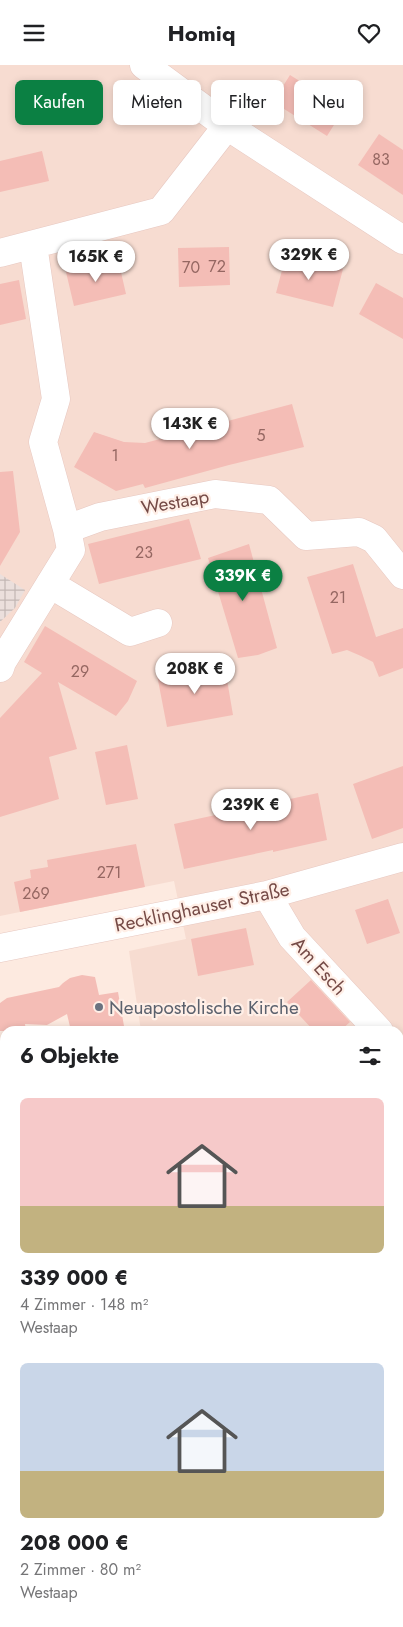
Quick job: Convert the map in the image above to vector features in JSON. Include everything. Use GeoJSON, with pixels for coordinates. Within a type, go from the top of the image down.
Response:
{"type":"FeatureCollection","features":[{"type":"Feature","properties":{"kind":"street"},"geometry":{"type":"LineString","coordinates":[[144,65],[227,126],[403,240]]}},
{"type":"Feature","properties":{"kind":"street"},"geometry":{"type":"LineString","coordinates":[[0,253],[161,211],[227,126]]}},
{"type":"Feature","properties":{"kind":"street"},"geometry":{"type":"LineString","coordinates":[[0,669],[2,662],[71,550],[43,442],[56,399],[33,245]]}},
{"type":"Feature","properties":{"kind":"street","name":"Westaap"},"geometry":{"type":"LineString","coordinates":[[67,529],[100,517],[215,494],[269,500],[306,536],[359,532],[374,539],[403,575]]}},
{"type":"Feature","properties":{"kind":"street"},"geometry":{"type":"LineString","coordinates":[[50,583],[130,631],[158,623]]}},
{"type":"Feature","properties":{"kind":"street","name":"Recklinghauser Straße"},"geometry":{"type":"LineString","coordinates":[[0,948],[267,895],[403,857]]}},
{"type":"Feature","properties":{"kind":"street","name":"Am Esch"},"geometry":{"type":"LineString","coordinates":[[267,895],[292,937],[374,1026]]}},
{"type":"Feature","properties":{"kind":"shaded area"},"geometry":{"type":"Polygon","coordinates":[[[0,65],[403,65],[403,1026],[140,1026],[129,951],[186,939],[174,881],[0,916],[0,65]]]}},
{"type":"Feature","properties":{"kind":"shaded area"},"geometry":{"type":"Polygon","coordinates":[[[0,574],[25,590],[15,608],[0,622],[0,574]]]}},
{"type":"Feature","properties":{"kind":"building"},"geometry":{"type":"Polygon","coordinates":[[[290,75],[298,80],[294,80],[294,115],[284,109],[284,85],[290,75]]]}},
{"type":"Feature","properties":{"kind":"building"},"geometry":{"type":"Polygon","coordinates":[[[310,125],[334,125],[327,136],[310,125]]]}},
{"type":"Feature","properties":{"kind":"building"},"geometry":{"type":"Polygon","coordinates":[[[379,134],[403,150],[403,195],[358,165],[379,134]]]}},
{"type":"Feature","properties":{"kind":"building"},"geometry":{"type":"Polygon","coordinates":[[[42,151],[49,181],[0,192],[0,161],[42,151]]]}},
{"type":"Feature","properties":{"kind":"building"},"geometry":{"type":"Polygon","coordinates":[[[229,247],[230,285],[179,287],[178,248],[229,247]]]}},
{"type":"Feature","properties":{"kind":"building"},"geometry":{"type":"Polygon","coordinates":[[[286,255],[343,269],[333,307],[276,293],[286,255]]]}},
{"type":"Feature","properties":{"kind":"building"},"geometry":{"type":"Polygon","coordinates":[[[118,259],[126,294],[74,306],[66,272],[118,259]]]}},
{"type":"Feature","properties":{"kind":"building"},"geometry":{"type":"Polygon","coordinates":[[[19,280],[26,319],[0,325],[0,284],[19,280]]]}},
{"type":"Feature","properties":{"kind":"building"},"geometry":{"type":"Polygon","coordinates":[[[376,283],[403,298],[403,339],[359,314],[376,283]]]}},
{"type":"Feature","properties":{"kind":"building"},"geometry":{"type":"Polygon","coordinates":[[[292,404],[304,447],[145,488],[143,484],[116,491],[74,467],[94,432],[124,442],[145,443],[292,404]]]}},
{"type":"Feature","properties":{"kind":"building"},"geometry":{"type":"Polygon","coordinates":[[[13,471],[20,532],[0,566],[0,472],[13,471]]]}},
{"type":"Feature","properties":{"kind":"building"},"geometry":{"type":"Polygon","coordinates":[[[189,519],[201,559],[99,584],[88,544],[189,519]]]}},
{"type":"Feature","properties":{"kind":"building"},"geometry":{"type":"Polygon","coordinates":[[[249,544],[277,648],[258,655],[238,658],[208,558],[249,544]]]}},
{"type":"Feature","properties":{"kind":"building"},"geometry":{"type":"Polygon","coordinates":[[[353,564],[376,637],[403,628],[403,668],[379,677],[373,662],[361,656],[347,650],[332,654],[307,577],[353,564]]]}},
{"type":"Feature","properties":{"kind":"building"},"geometry":{"type":"Polygon","coordinates":[[[45,626],[137,681],[128,701],[116,716],[58,682],[77,749],[49,757],[59,799],[0,817],[0,718],[42,673],[24,662],[45,626]]]}},
{"type":"Feature","properties":{"kind":"building"},"geometry":{"type":"Polygon","coordinates":[[[224,662],[233,715],[167,727],[157,675],[203,669],[202,666],[224,662]]]}},
{"type":"Feature","properties":{"kind":"building"},"geometry":{"type":"Polygon","coordinates":[[[127,745],[138,799],[106,805],[95,752],[127,745]]]}},
{"type":"Feature","properties":{"kind":"building"},"geometry":{"type":"Polygon","coordinates":[[[403,766],[403,828],[372,839],[353,784],[403,766]]]}},
{"type":"Feature","properties":{"kind":"building"},"geometry":{"type":"Polygon","coordinates":[[[318,793],[327,840],[184,869],[174,824],[318,793]]]}},
{"type":"Feature","properties":{"kind":"building"},"geometry":{"type":"Polygon","coordinates":[[[136,844],[145,887],[20,912],[14,882],[31,878],[30,870],[48,867],[47,860],[136,844]]]}},
{"type":"Feature","properties":{"kind":"building"},"geometry":{"type":"Polygon","coordinates":[[[388,899],[400,933],[367,944],[355,910],[388,899]]]}},
{"type":"Feature","properties":{"kind":"building"},"geometry":{"type":"Polygon","coordinates":[[[246,928],[254,965],[198,976],[191,939],[246,928]]]}},
{"type":"Feature","properties":{"kind":"building"},"geometry":{"type":"Polygon","coordinates":[[[82,975],[95,977],[99,995],[118,992],[124,1026],[70,1026],[67,1014],[47,1025],[0,1026],[0,1003],[7,998],[59,987],[70,978],[82,975]]]}},
{"type":"Feature","properties":{"kind":"building"},"geometry":{"type":"Polygon","coordinates":[[[311,980],[350,1022],[346,1026],[309,1026],[287,1002],[311,980]]]}},
{"type":"Feature","properties":{"kind":"place","name":"Neuapostolische Kirche"},"geometry":{"type":"Point","coordinates":[99,1007]}}]}
